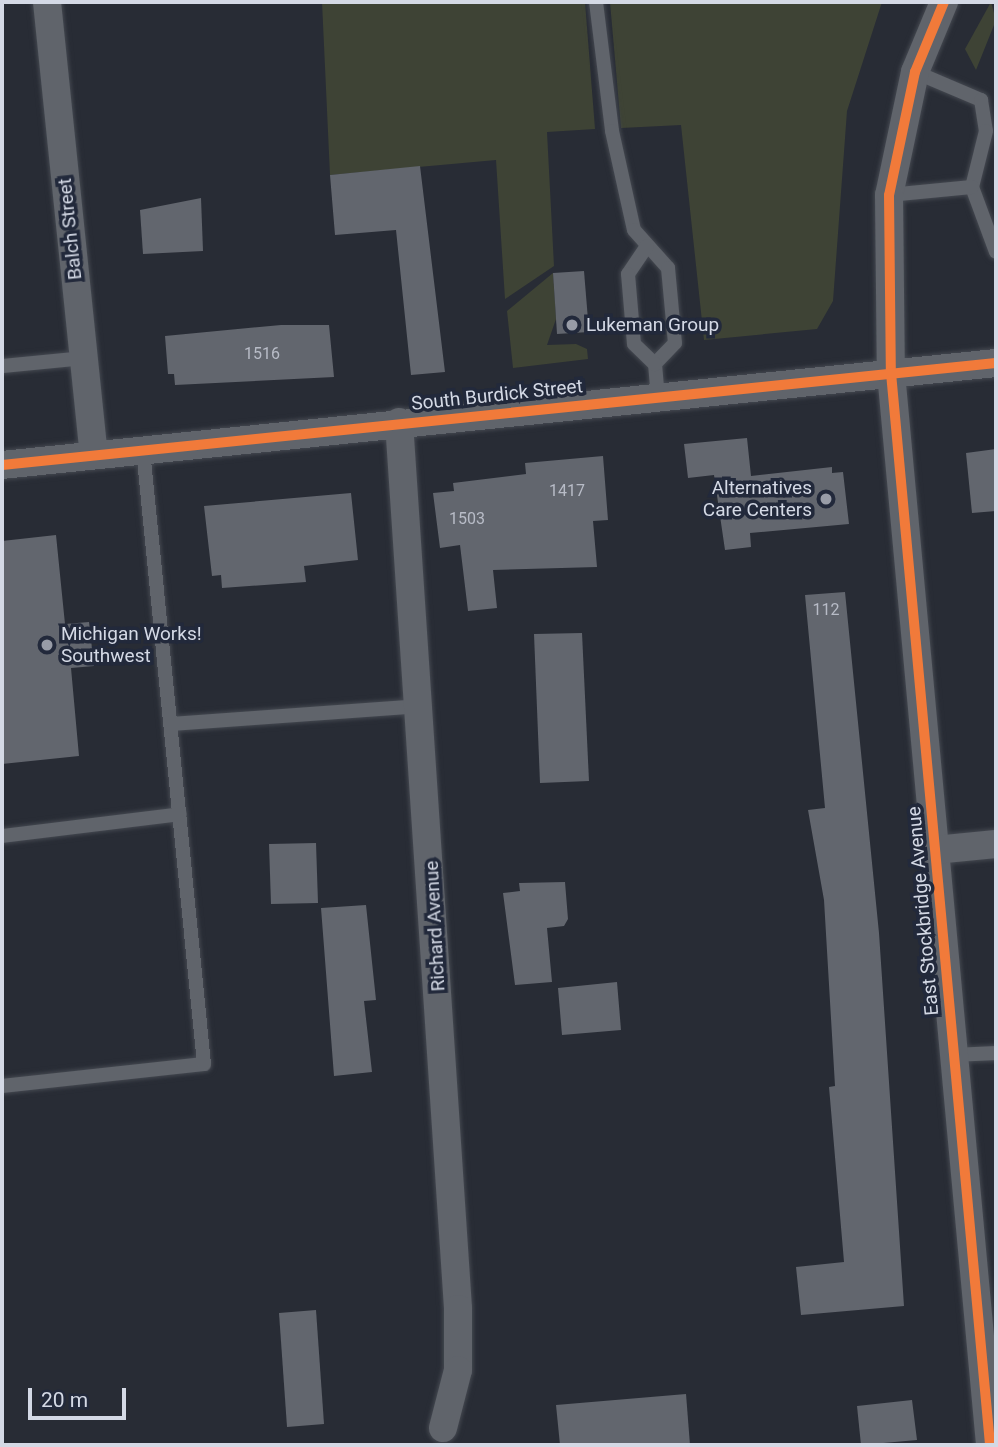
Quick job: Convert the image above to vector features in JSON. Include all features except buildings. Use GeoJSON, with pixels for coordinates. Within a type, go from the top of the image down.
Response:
{"type":"FeatureCollection","features":[{"type":"Feature","properties":{"kind":"street","name":"Balch Street"},"geometry":{"type":"LineString","coordinates":[[47,2],[94,455]]}},
{"type":"Feature","properties":{"kind":"street","name":"East Stockbridge Avenue"},"geometry":{"type":"LineString","coordinates":[[944,2],[915,72],[888,195],[891,373],[989,1445]]}},
{"type":"Feature","properties":{"kind":"street","name":"South Burdick Street"},"geometry":{"type":"LineString","coordinates":[[2,465],[399,422],[996,363]]}},
{"type":"Feature","properties":{"kind":"street","name":"Richard Avenue"},"geometry":{"type":"LineString","coordinates":[[399,422],[421,706],[458,1309],[458,1370],[443,1428]]}},
{"type":"Feature","properties":{"kind":"street"},"geometry":{"type":"LineString","coordinates":[[935,850],[996,844]]}},
{"type":"Feature","properties":{"kind":"lane"},"geometry":{"type":"LineString","coordinates":[[596,2],[612,131],[635,230],[668,268],[675,343],[655,364]]}},
{"type":"Feature","properties":{"kind":"lane"},"geometry":{"type":"LineString","coordinates":[[915,72],[981,100],[986,131],[972,187],[996,252]]}},
{"type":"Feature","properties":{"kind":"lane"},"geometry":{"type":"LineString","coordinates":[[888,195],[972,187]]}},
{"type":"Feature","properties":{"kind":"lane"},"geometry":{"type":"LineString","coordinates":[[647,246],[628,274],[634,344],[655,364],[659,396]]}},
{"type":"Feature","properties":{"kind":"lane"},"geometry":{"type":"LineString","coordinates":[[2,366],[83,358]]}},
{"type":"Feature","properties":{"kind":"lane"},"geometry":{"type":"LineString","coordinates":[[2,1086],[204,1064],[143,450]]}},
{"type":"Feature","properties":{"kind":"lane"},"geometry":{"type":"LineString","coordinates":[[171,724],[421,706]]}},
{"type":"Feature","properties":{"kind":"lane"},"geometry":{"type":"LineString","coordinates":[[2,836],[180,814]]}},
{"type":"Feature","properties":{"kind":"lane"},"geometry":{"type":"LineString","coordinates":[[954,1055],[996,1053]]}},
{"type":"Feature","properties":{"kind":"green space"},"geometry":{"type":"Polygon","coordinates":[[[322,2],[585,2],[595,129],[547,132],[554,266],[505,299],[496,160],[330,175],[322,2]]]}},
{"type":"Feature","properties":{"kind":"green space"},"geometry":{"type":"Polygon","coordinates":[[[610,2],[882,2],[847,111],[833,301],[817,329],[704,340],[681,125],[621,128],[610,2]]]}},
{"type":"Feature","properties":{"kind":"green space"},"geometry":{"type":"Polygon","coordinates":[[[991,2],[996,20],[976,70],[965,49],[991,2]]]}},
{"type":"Feature","properties":{"kind":"green space"},"geometry":{"type":"Polygon","coordinates":[[[553,273],[556,319],[547,345],[576,344],[587,349],[588,359],[513,368],[507,311],[553,273]]]}},
{"type":"Feature","properties":{"kind":"cycle path"},"geometry":{"type":"LineString","coordinates":[[944,2],[915,72],[889,195],[891,373],[990,1445]]}},
{"type":"Feature","properties":{"kind":"cycle path"},"geometry":{"type":"LineString","coordinates":[[2,465],[996,363]]}},
{"type":"Feature","properties":{"kind":"place","name":"Lukeman Group"},"geometry":{"type":"Point","coordinates":[572,325]}},
{"type":"Feature","properties":{"kind":"place","name":"Alternatives Care Centers"},"geometry":{"type":"Point","coordinates":[826,499]}},
{"type":"Feature","properties":{"kind":"place","name":"Michigan Works! Southwest"},"geometry":{"type":"Point","coordinates":[47,645]}}]}
